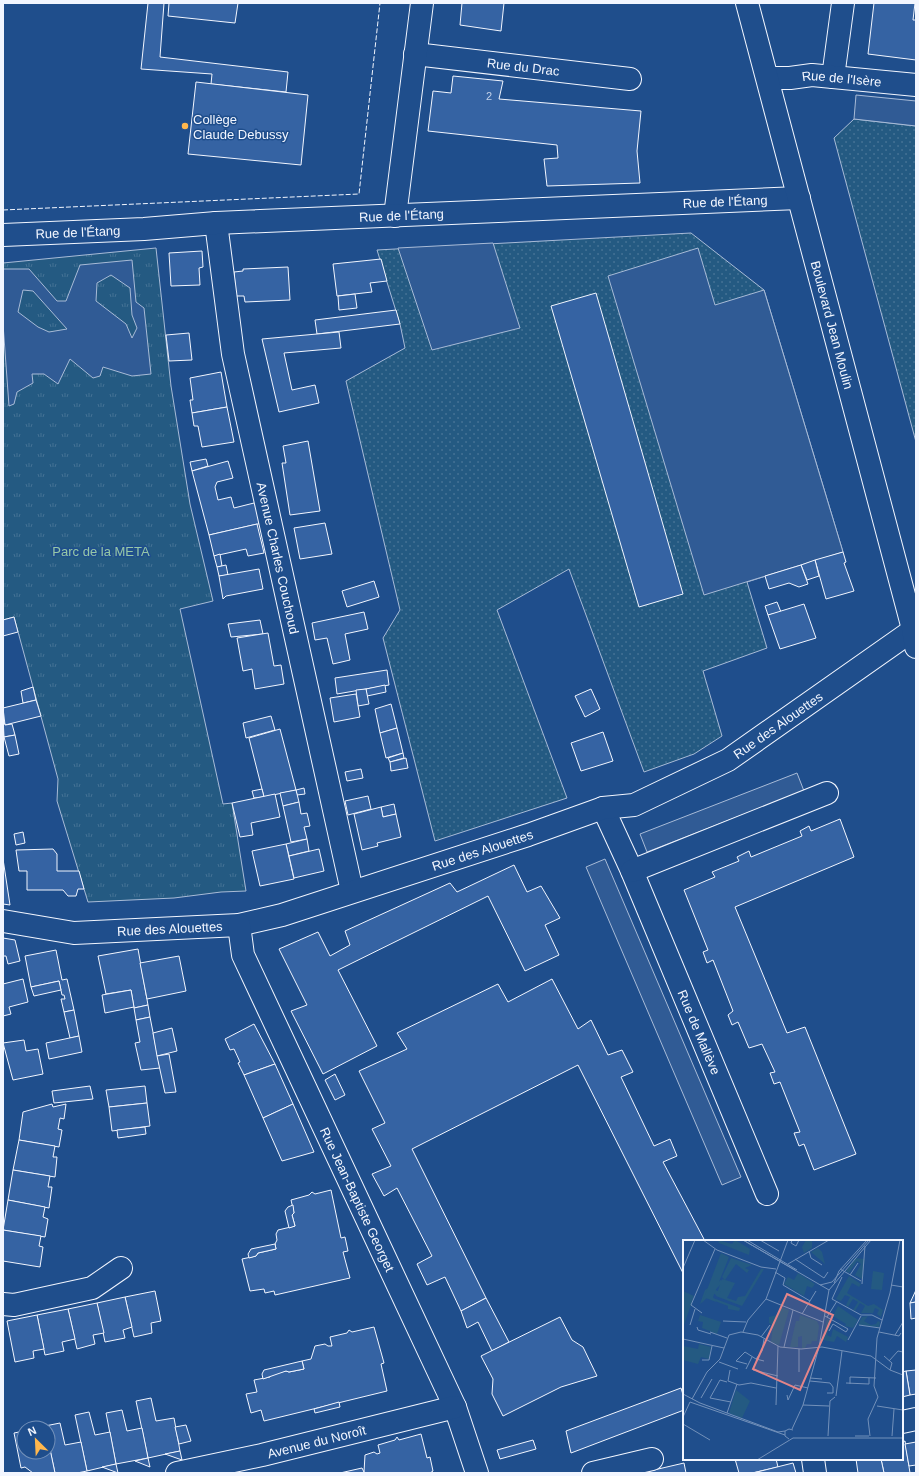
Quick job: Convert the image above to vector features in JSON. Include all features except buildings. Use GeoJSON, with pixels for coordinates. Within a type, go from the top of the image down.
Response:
{"type":"FeatureCollection","features":[{"type":"Feature","properties":{"kind":"street"},"geometry":{"type":"LineString","coordinates":[[395,216],[422,3]]}},
{"type":"Feature","properties":{"kind":"street","name":"Boulevard Jean Moulin"},"geometry":{"type":"LineString","coordinates":[[747,3],[915,635]]}},
{"type":"Feature","properties":{"kind":"street"},"geometry":{"type":"LineString","coordinates":[[833,77],[843,3]]}},
{"type":"Feature","properties":{"kind":"street","name":"Rue du Drac"},"geometry":{"type":"LineString","coordinates":[[415,54],[630,79]]}},
{"type":"Feature","properties":{"kind":"street","name":"Rue de l'Isère"},"geometry":{"type":"LineString","coordinates":[[768,78],[812,76],[916,85]]}},
{"type":"Feature","properties":{"kind":"street","name":"Rue de l'Étang"},"geometry":{"type":"LineString","coordinates":[[3,235],[144,229],[216,223],[799,198]]}},
{"type":"Feature","properties":{"kind":"street","name":"Avenue Charles Couchoud"},"geometry":{"type":"LineString","coordinates":[[216,223],[233,354],[352,891]]}},
{"type":"Feature","properties":{"kind":"street","name":"Rue des Alouettes"},"geometry":{"type":"LineString","coordinates":[[3,921],[74,934],[239,925],[270,919],[352,891],[528,835],[603,808],[634,805],[728,760],[915,635]]}},
{"type":"Feature","properties":{"kind":"street"},"geometry":{"type":"LineString","coordinates":[[632,871],[827,793]]}},
{"type":"Feature","properties":{"kind":"street","name":"Rue de Mallève"},"geometry":{"type":"LineString","coordinates":[[603,808],[632,871],[766,1194]]}},
{"type":"Feature","properties":{"kind":"street","name":"Rue Jean-Baptiste Georget"},"geometry":{"type":"LineString","coordinates":[[239,925],[243,955],[455,1407],[477,1473]]}},
{"type":"Feature","properties":{"kind":"street"},"geometry":{"type":"LineString","coordinates":[[3,1304],[14,1305],[92,1288],[120,1268]]}},
{"type":"Feature","properties":{"kind":"street","name":"Avenue du Noroît"},"geometry":{"type":"LineString","coordinates":[[177,1473],[455,1407]]}},
{"type":"Feature","properties":{"kind":"street"},"geometry":{"type":"LineString","coordinates":[[903,1422],[916,1419]]}},
{"type":"Feature","properties":{"kind":"street"},"geometry":{"type":"LineString","coordinates":[[593,1473],[652,1459]]}},
{"type":"Feature","properties":{"kind":"street"},"geometry":{"type":"LineString","coordinates":[[813,1460],[815,1473]]}},
{"type":"Feature","properties":{"kind":"green space"},"geometry":{"type":"Polygon","coordinates":[[[854,119],[916,126],[916,442],[834,138],[854,119]]]}},
{"type":"Feature","properties":{"kind":"green space"},"geometry":{"type":"Polygon","coordinates":[[[691,233],[764,290],[843,552],[747,582],[767,648],[703,671],[722,736],[694,754],[644,772],[569,569],[497,610],[567,798],[435,841],[383,638],[400,610],[346,381],[405,348],[400,324],[377,250],[691,233]]]}},
{"type":"Feature","properties":{"kind":"green space","name":"Parc de la META"},"geometry":{"type":"Polygon","coordinates":[[[156,248],[171,386],[190,504],[213,601],[180,609],[223,804],[232,803],[246,891],[221,892],[174,898],[88,902],[57,801],[58,779],[14,617],[3,620],[3,263],[156,248]]]}},
{"type":"Feature","properties":{"kind":"shaded area"},"geometry":{"type":"Polygon","coordinates":[[[856,95],[916,101],[916,126],[854,119],[856,95]]]}},
{"type":"Feature","properties":{"kind":"shaded area"},"geometry":{"type":"Polygon","coordinates":[[[493,243],[520,328],[432,350],[398,248],[493,243]]]}},
{"type":"Feature","properties":{"kind":"shaded area"},"geometry":{"type":"Polygon","coordinates":[[[698,248],[715,305],[764,290],[843,552],[704,595],[608,276],[698,248]]]}},
{"type":"Feature","properties":{"kind":"shaded area"},"geometry":{"type":"Polygon","coordinates":[[[132,260],[136,302],[144,308],[151,374],[132,376],[103,367],[100,376],[93,378],[70,359],[58,384],[44,374],[32,374],[33,383],[17,392],[14,404],[9,406],[3,324],[3,269],[29,269],[57,301],[66,301],[80,265],[132,260]],[[111,275],[97,283],[96,301],[126,324],[132,338],[137,328],[132,315],[130,288],[111,275]],[[23,290],[18,312],[38,327],[49,332],[67,329],[33,291],[23,290]]]}},
{"type":"Feature","properties":{"kind":"shaded area"},"geometry":{"type":"Polygon","coordinates":[[[797,773],[804,791],[647,852],[640,834],[797,773]]]}},
{"type":"Feature","properties":{"kind":"shaded area"},"geometry":{"type":"Polygon","coordinates":[[[605,859],[741,1177],[722,1185],[586,867],[605,859]]]}},
{"type":"Feature","properties":{"kind":"fence"},"geometry":{"type":"LineString","coordinates":[[3,210],[359,194],[380,3]]}},
{"type":"Feature","properties":{"kind":"place","name":"Collège Claude Debussy"},"geometry":{"type":"Point","coordinates":[185,126]}}]}
